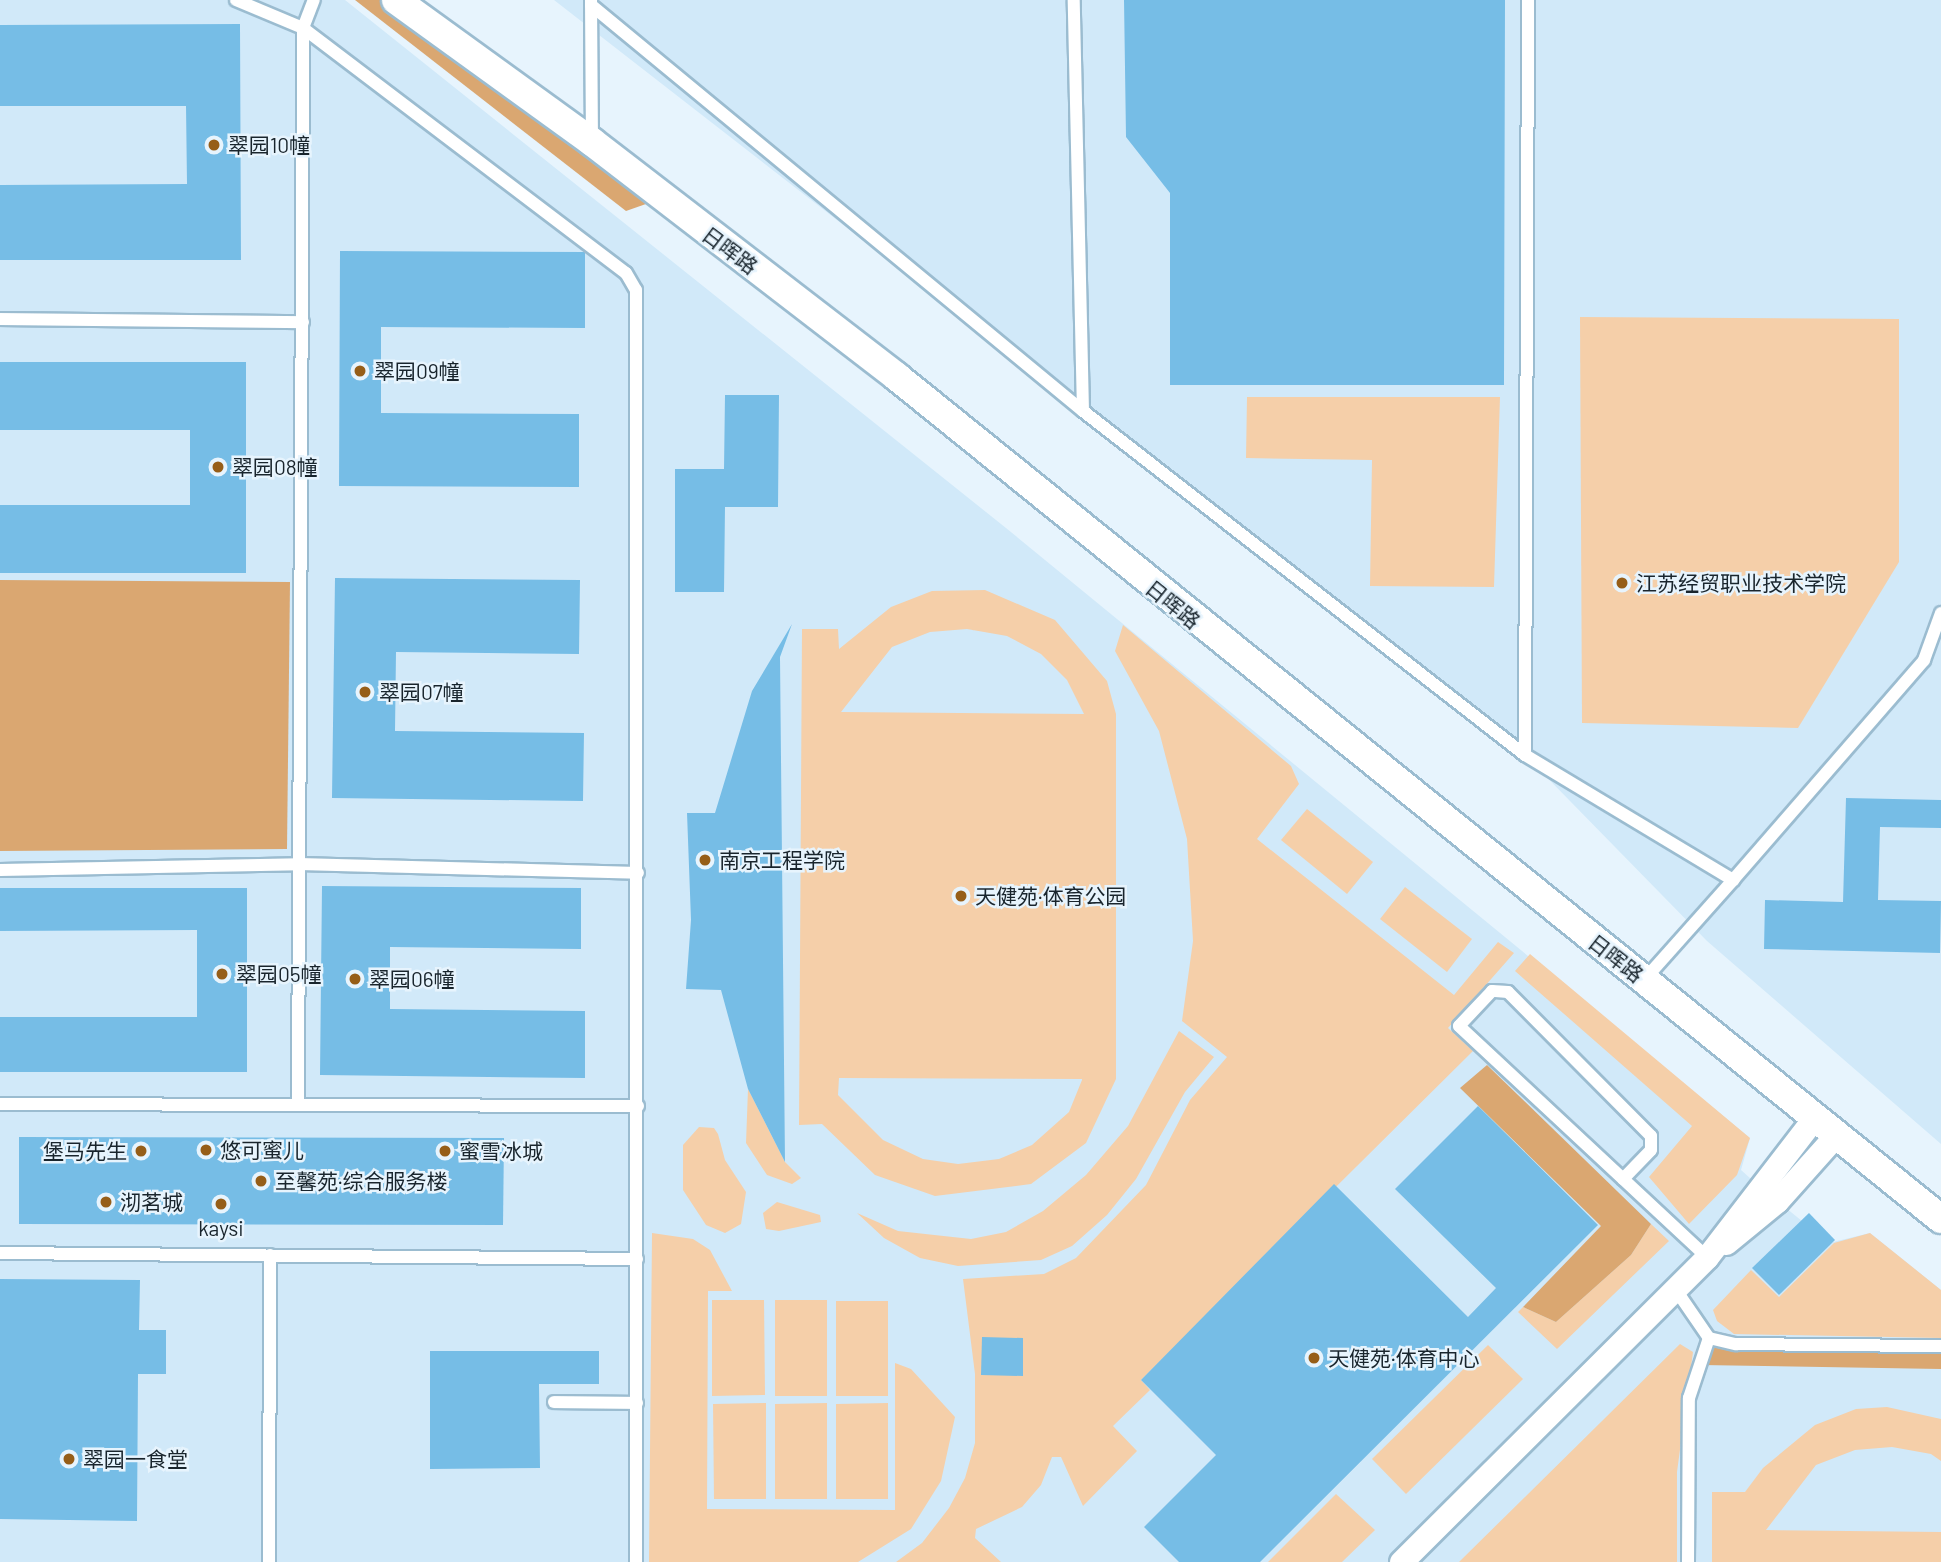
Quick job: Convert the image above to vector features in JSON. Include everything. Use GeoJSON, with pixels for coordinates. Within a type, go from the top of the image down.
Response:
{"type":"FeatureCollection","features":[{"type":"Feature","properties":{"kind":"street","name":"日晖路"},"geometry":{"type":"LineString","coordinates":[[396,0],[592,142],[897,377],[1941,1219]]}},
{"type":"Feature","properties":{"kind":"street"},"geometry":{"type":"LineString","coordinates":[[1401,1562],[1676,1290],[1826,1125]]}},
{"type":"Feature","properties":{"kind":"lane"},"geometry":{"type":"LineString","coordinates":[[236,0],[303,28],[626,273],[636,290],[636,1562]]}},
{"type":"Feature","properties":{"kind":"lane"},"geometry":{"type":"LineString","coordinates":[[298,1104],[303,28],[314,0]]}},
{"type":"Feature","properties":{"kind":"lane"},"geometry":{"type":"LineString","coordinates":[[1074,0],[1083,411]]}},
{"type":"Feature","properties":{"kind":"lane"},"geometry":{"type":"LineString","coordinates":[[1525,755],[1528,0]]}},
{"type":"Feature","properties":{"kind":"lane"},"geometry":{"type":"LineString","coordinates":[[591,3],[592,142]]}},
{"type":"Feature","properties":{"kind":"lane"},"geometry":{"type":"LineString","coordinates":[[591,3],[1083,411],[1525,755],[1733,880]]}},
{"type":"Feature","properties":{"kind":"lane"},"geometry":{"type":"LineString","coordinates":[[0,319],[303,322]]}},
{"type":"Feature","properties":{"kind":"lane"},"geometry":{"type":"LineString","coordinates":[[1644,980],[1924,660],[1941,613]]}},
{"type":"Feature","properties":{"kind":"lane"},"geometry":{"type":"LineString","coordinates":[[0,870],[299,864],[638,873]]}},
{"type":"Feature","properties":{"kind":"lane"},"geometry":{"type":"LineString","coordinates":[[1623,1179],[1651,1150],[1651,1136],[1508,992],[1492,991],[1460,1026],[1623,1179],[1707,1257]]}},
{"type":"Feature","properties":{"kind":"lane"},"geometry":{"type":"LineString","coordinates":[[0,1104],[638,1105]]}},
{"type":"Feature","properties":{"kind":"lane"},"geometry":{"type":"LineString","coordinates":[[0,1253],[637,1259]]}},
{"type":"Feature","properties":{"kind":"lane"},"geometry":{"type":"LineString","coordinates":[[269,1562],[270,1255]]}},
{"type":"Feature","properties":{"kind":"lane"},"geometry":{"type":"LineString","coordinates":[[1676,1290],[1709,1338],[1736,1344],[1941,1346]]}},
{"type":"Feature","properties":{"kind":"lane"},"geometry":{"type":"LineString","coordinates":[[1688,1562],[1689,1398],[1709,1338]]}},
{"type":"Feature","properties":{"kind":"lane"},"geometry":{"type":"LineString","coordinates":[[554,1402],[637,1403]]}},
{"type":"Feature","properties":{"kind":"shaded area","name":"南京工程学院"},"geometry":{"type":"Polygon","coordinates":[[[0,0],[345,0],[1006,528],[1750,1138],[1741,1170],[1760,1187],[1829,1243],[1870,1233],[1941,1290],[1941,1562],[0,1562],[0,0]]]}},
{"type":"Feature","properties":{"kind":"shaded area"},"geometry":{"type":"Polygon","coordinates":[[[355,0],[396,0],[663,198],[626,211],[355,0]]]}},
{"type":"Feature","properties":{"kind":"shaded area","name":"江苏经贸职业技术学院"},"geometry":{"type":"Polygon","coordinates":[[[554,0],[1941,0],[1941,1144],[1707,941],[1525,755],[554,0]]]}},
{"type":"Feature","properties":{"kind":"shaded area"},"geometry":{"type":"Polygon","coordinates":[[[1580,317],[1899,319],[1899,562],[1798,728],[1582,723],[1580,317]]]}},
{"type":"Feature","properties":{"kind":"shaded area"},"geometry":{"type":"Polygon","coordinates":[[[1247,397],[1500,397],[1494,587],[1370,586],[1372,460],[1246,458],[1247,397]]]}},
{"type":"Feature","properties":{"kind":"shaded area"},"geometry":{"type":"Polygon","coordinates":[[[0,580],[290,582],[287,849],[0,851],[0,580]]]}},
{"type":"Feature","properties":{"kind":"shaded area","name":"天健苑·体育公园"},"geometry":{"type":"Polygon","coordinates":[[[985,590],[1055,620],[1107,681],[1116,714],[1116,1079],[1086,1143],[1031,1184],[935,1196],[875,1175],[822,1124],[799,1125],[802,629],[838,629],[839,649],[891,607],[932,591],[985,590]],[[967,629],[930,632],[892,647],[841,712],[1084,714],[1067,680],[1041,654],[1007,636],[967,629]],[[839,1078],[838,1095],[883,1140],[923,1159],[958,1164],[999,1159],[1032,1145],[1069,1112],[1082,1080],[1082,1079],[839,1078]]]}},
{"type":"Feature","properties":{"kind":"shaded area"},"geometry":{"type":"Polygon","coordinates":[[[1123,625],[1291,766],[1299,784],[1257,839],[1454,995],[1498,942],[1514,953],[1448,1028],[1473,1051],[1141,1380],[1150,1390],[1113,1426],[1137,1451],[1083,1506],[1061,1457],[1052,1457],[1041,1485],[1022,1507],[976,1529],[975,1538],[1001,1562],[896,1562],[922,1543],[949,1508],[965,1478],[975,1443],[975,1374],[963,1279],[1044,1274],[1076,1258],[1146,1185],[1190,1100],[1227,1057],[1182,1021],[1193,941],[1187,839],[1159,731],[1115,651],[1123,625]]]}},
{"type":"Feature","properties":{"kind":"shaded area"},"geometry":{"type":"Polygon","coordinates":[[[1307,809],[1373,862],[1347,894],[1281,840],[1307,809]]]}},
{"type":"Feature","properties":{"kind":"shaded area"},"geometry":{"type":"Polygon","coordinates":[[[1405,887],[1472,939],[1447,972],[1380,919],[1405,887]]]}},
{"type":"Feature","properties":{"kind":"shaded area"},"geometry":{"type":"Polygon","coordinates":[[[1530,954],[1750,1138],[1737,1175],[1689,1224],[1649,1177],[1692,1126],[1515,971],[1530,954]]]}},
{"type":"Feature","properties":{"kind":"shaded area"},"geometry":{"type":"Polygon","coordinates":[[[1179,1031],[1214,1057],[1185,1092],[1136,1179],[1107,1215],[1072,1246],[1041,1260],[958,1266],[920,1258],[884,1238],[857,1213],[898,1231],[971,1239],[1006,1232],[1043,1211],[1086,1175],[1128,1126],[1179,1031]]]}},
{"type":"Feature","properties":{"kind":"shaded area"},"geometry":{"type":"Polygon","coordinates":[[[1487,1065],[1651,1224],[1631,1255],[1556,1322],[1523,1307],[1601,1226],[1460,1088],[1487,1065]]]}},
{"type":"Feature","properties":{"kind":"shaded area"},"geometry":{"type":"Polygon","coordinates":[[[748,1089],[785,1162],[801,1178],[792,1184],[767,1175],[746,1143],[748,1089]]]}},
{"type":"Feature","properties":{"kind":"shaded area"},"geometry":{"type":"Polygon","coordinates":[[[699,1127],[714,1128],[725,1160],[746,1192],[741,1224],[725,1233],[706,1225],[683,1190],[683,1145],[699,1127]]]}},
{"type":"Feature","properties":{"kind":"shaded area"},"geometry":{"type":"Polygon","coordinates":[[[777,1202],[820,1215],[821,1222],[779,1231],[766,1229],[763,1213],[777,1202]]]}},
{"type":"Feature","properties":{"kind":"shaded area"},"geometry":{"type":"Polygon","coordinates":[[[1651,1224],[1669,1241],[1557,1349],[1518,1312],[1523,1307],[1556,1322],[1631,1255],[1651,1224]]]}},
{"type":"Feature","properties":{"kind":"shaded area"},"geometry":{"type":"Polygon","coordinates":[[[652,1233],[693,1239],[710,1250],[732,1291],[708,1291],[707,1509],[895,1510],[895,1363],[911,1369],[955,1417],[941,1481],[911,1529],[858,1562],[649,1562],[652,1233]]]}},
{"type":"Feature","properties":{"kind":"shaded area"},"geometry":{"type":"Polygon","coordinates":[[[1870,1233],[1941,1290],[1941,1338],[1734,1334],[1717,1321],[1713,1310],[1751,1270],[1779,1297],[1834,1243],[1870,1233]]]}},
{"type":"Feature","properties":{"kind":"shaded area"},"geometry":{"type":"Polygon","coordinates":[[[712,1300],[764,1300],[765,1395],[712,1396],[712,1300]]]}},
{"type":"Feature","properties":{"kind":"shaded area"},"geometry":{"type":"Polygon","coordinates":[[[775,1300],[827,1300],[827,1396],[775,1396],[775,1300]]]}},
{"type":"Feature","properties":{"kind":"shaded area"},"geometry":{"type":"Polygon","coordinates":[[[836,1301],[888,1301],[888,1396],[836,1396],[836,1301]]]}},
{"type":"Feature","properties":{"kind":"shaded area"},"geometry":{"type":"Polygon","coordinates":[[[1709,1338],[1941,1346],[1941,1369],[1701,1365],[1709,1338]]]}},
{"type":"Feature","properties":{"kind":"shaded area"},"geometry":{"type":"Polygon","coordinates":[[[1680,1344],[1693,1352],[1677,1472],[1677,1562],[1459,1562],[1680,1344]]]}},
{"type":"Feature","properties":{"kind":"shaded area"},"geometry":{"type":"Polygon","coordinates":[[[1488,1345],[1523,1379],[1406,1494],[1372,1459],[1488,1345]]]}},
{"type":"Feature","properties":{"kind":"shaded area"},"geometry":{"type":"Polygon","coordinates":[[[766,1403],[766,1499],[714,1499],[713,1404],[766,1403]]]}},
{"type":"Feature","properties":{"kind":"shaded area"},"geometry":{"type":"Polygon","coordinates":[[[827,1403],[827,1499],[775,1499],[775,1404],[827,1403]]]}},
{"type":"Feature","properties":{"kind":"shaded area"},"geometry":{"type":"Polygon","coordinates":[[[888,1403],[888,1499],[836,1499],[836,1404],[888,1403]]]}},
{"type":"Feature","properties":{"kind":"shaded area"},"geometry":{"type":"Polygon","coordinates":[[[1887,1407],[1941,1419],[1941,1461],[1931,1454],[1892,1447],[1855,1450],[1816,1465],[1766,1530],[1941,1532],[1941,1562],[1712,1562],[1712,1492],[1745,1492],[1763,1468],[1815,1425],[1856,1409],[1887,1407]]]}},
{"type":"Feature","properties":{"kind":"shaded area"},"geometry":{"type":"Polygon","coordinates":[[[1336,1494],[1375,1530],[1342,1562],[1268,1562],[1336,1494]]]}},
{"type":"Feature","properties":{"kind":"building"},"geometry":{"type":"Polygon","coordinates":[[[1124,0],[1505,0],[1504,385],[1170,385],[1170,193],[1126,137],[1124,0]]]}},
{"type":"Feature","properties":{"kind":"building","name":"翠园10幢"},"geometry":{"type":"Polygon","coordinates":[[[240,24],[241,260],[0,260],[0,185],[187,184],[186,106],[0,106],[0,25],[240,24]]]}},
{"type":"Feature","properties":{"kind":"building","name":"翠园09幢"},"geometry":{"type":"Polygon","coordinates":[[[340,251],[585,252],[585,328],[381,327],[381,413],[579,414],[579,487],[339,486],[340,251]]]}},
{"type":"Feature","properties":{"kind":"building","name":"翠园08幢"},"geometry":{"type":"Polygon","coordinates":[[[0,362],[246,362],[246,573],[0,573],[0,505],[190,505],[190,430],[0,430],[0,362]]]}},
{"type":"Feature","properties":{"kind":"building"},"geometry":{"type":"Polygon","coordinates":[[[725,395],[779,395],[778,507],[725,507],[724,592],[675,592],[675,469],[724,469],[725,395]]]}},
{"type":"Feature","properties":{"kind":"building","name":"翠园07幢"},"geometry":{"type":"Polygon","coordinates":[[[335,578],[580,580],[579,654],[396,652],[395,731],[584,733],[583,801],[332,798],[335,578]]]}},
{"type":"Feature","properties":{"kind":"building"},"geometry":{"type":"Polygon","coordinates":[[[792,624],[780,657],[785,1162],[748,1089],[721,990],[686,989],[691,920],[687,813],[715,813],[752,691],[792,624]]]}},
{"type":"Feature","properties":{"kind":"building"},"geometry":{"type":"Polygon","coordinates":[[[1846,798],[1941,800],[1941,828],[1880,827],[1878,900],[1941,901],[1940,953],[1764,949],[1765,900],[1843,902],[1846,798]]]}},
{"type":"Feature","properties":{"kind":"building","name":"翠园06幢"},"geometry":{"type":"Polygon","coordinates":[[[322,886],[581,888],[581,949],[390,947],[390,1009],[585,1011],[585,1078],[320,1075],[322,886]]]}},
{"type":"Feature","properties":{"kind":"building","name":"翠园05幢"},"geometry":{"type":"Polygon","coordinates":[[[0,888],[247,888],[247,1072],[0,1072],[0,1017],[197,1017],[197,930],[0,931],[0,888]]]}},
{"type":"Feature","properties":{"kind":"building","name":"天健苑·体育中心"},"geometry":{"type":"Polygon","coordinates":[[[1478,1106],[1598,1225],[1260,1562],[1179,1562],[1144,1527],[1216,1455],[1141,1380],[1334,1184],[1468,1317],[1496,1288],[1395,1189],[1478,1106]]]}},
{"type":"Feature","properties":{"kind":"building","name":"至馨苑·综合服务楼"},"geometry":{"type":"Polygon","coordinates":[[[19,1137],[504,1138],[503,1225],[19,1224],[19,1137]]]}},
{"type":"Feature","properties":{"kind":"building"},"geometry":{"type":"Polygon","coordinates":[[[1809,1213],[1835,1240],[1779,1295],[1752,1268],[1809,1213]]]}},
{"type":"Feature","properties":{"kind":"building","name":"翠园一食堂"},"geometry":{"type":"Polygon","coordinates":[[[0,1279],[140,1280],[139,1330],[166,1330],[166,1374],[138,1374],[137,1521],[0,1519],[0,1279]]]}},
{"type":"Feature","properties":{"kind":"building"},"geometry":{"type":"Polygon","coordinates":[[[982,1337],[1023,1338],[1023,1376],[981,1375],[982,1337]]]}},
{"type":"Feature","properties":{"kind":"building"},"geometry":{"type":"Polygon","coordinates":[[[430,1351],[599,1351],[599,1384],[539,1384],[540,1468],[430,1469],[430,1351]]]}},
{"type":"Feature","properties":{"kind":"place","name":"翠园10幢"},"geometry":{"type":"Point","coordinates":[214,145]}},
{"type":"Feature","properties":{"kind":"place","name":"翠园09幢"},"geometry":{"type":"Point","coordinates":[360,371]}},
{"type":"Feature","properties":{"kind":"place","name":"翠园08幢"},"geometry":{"type":"Point","coordinates":[218,467]}},
{"type":"Feature","properties":{"kind":"place","name":"江苏经贸职业技术学院"},"geometry":{"type":"Point","coordinates":[1622,583]}},
{"type":"Feature","properties":{"kind":"place","name":"翠园07幢"},"geometry":{"type":"Point","coordinates":[365,692]}},
{"type":"Feature","properties":{"kind":"place","name":"南京工程学院"},"geometry":{"type":"Point","coordinates":[705,860]}},
{"type":"Feature","properties":{"kind":"place","name":"天健苑·体育公园"},"geometry":{"type":"Point","coordinates":[961,896]}},
{"type":"Feature","properties":{"kind":"place","name":"翠园05幢"},"geometry":{"type":"Point","coordinates":[222,974]}},
{"type":"Feature","properties":{"kind":"place","name":"翠园06幢"},"geometry":{"type":"Point","coordinates":[355,979]}},
{"type":"Feature","properties":{"kind":"place","name":"悠可蜜儿"},"geometry":{"type":"Point","coordinates":[206,1150]}},
{"type":"Feature","properties":{"kind":"place","name":"堡马先生"},"geometry":{"type":"Point","coordinates":[141,1151]}},
{"type":"Feature","properties":{"kind":"place","name":"蜜雪冰城"},"geometry":{"type":"Point","coordinates":[445,1151]}},
{"type":"Feature","properties":{"kind":"place","name":"至馨苑·综合服务楼"},"geometry":{"type":"Point","coordinates":[261,1181]}},
{"type":"Feature","properties":{"kind":"place","name":"沏茗城"},"geometry":{"type":"Point","coordinates":[106,1202]}},
{"type":"Feature","properties":{"kind":"place","name":"kaysi"},"geometry":{"type":"Point","coordinates":[221,1204]}},
{"type":"Feature","properties":{"kind":"place","name":"天健苑·体育中心"},"geometry":{"type":"Point","coordinates":[1314,1358]}},
{"type":"Feature","properties":{"kind":"place","name":"翠园一食堂"},"geometry":{"type":"Point","coordinates":[69,1459]}}]}
